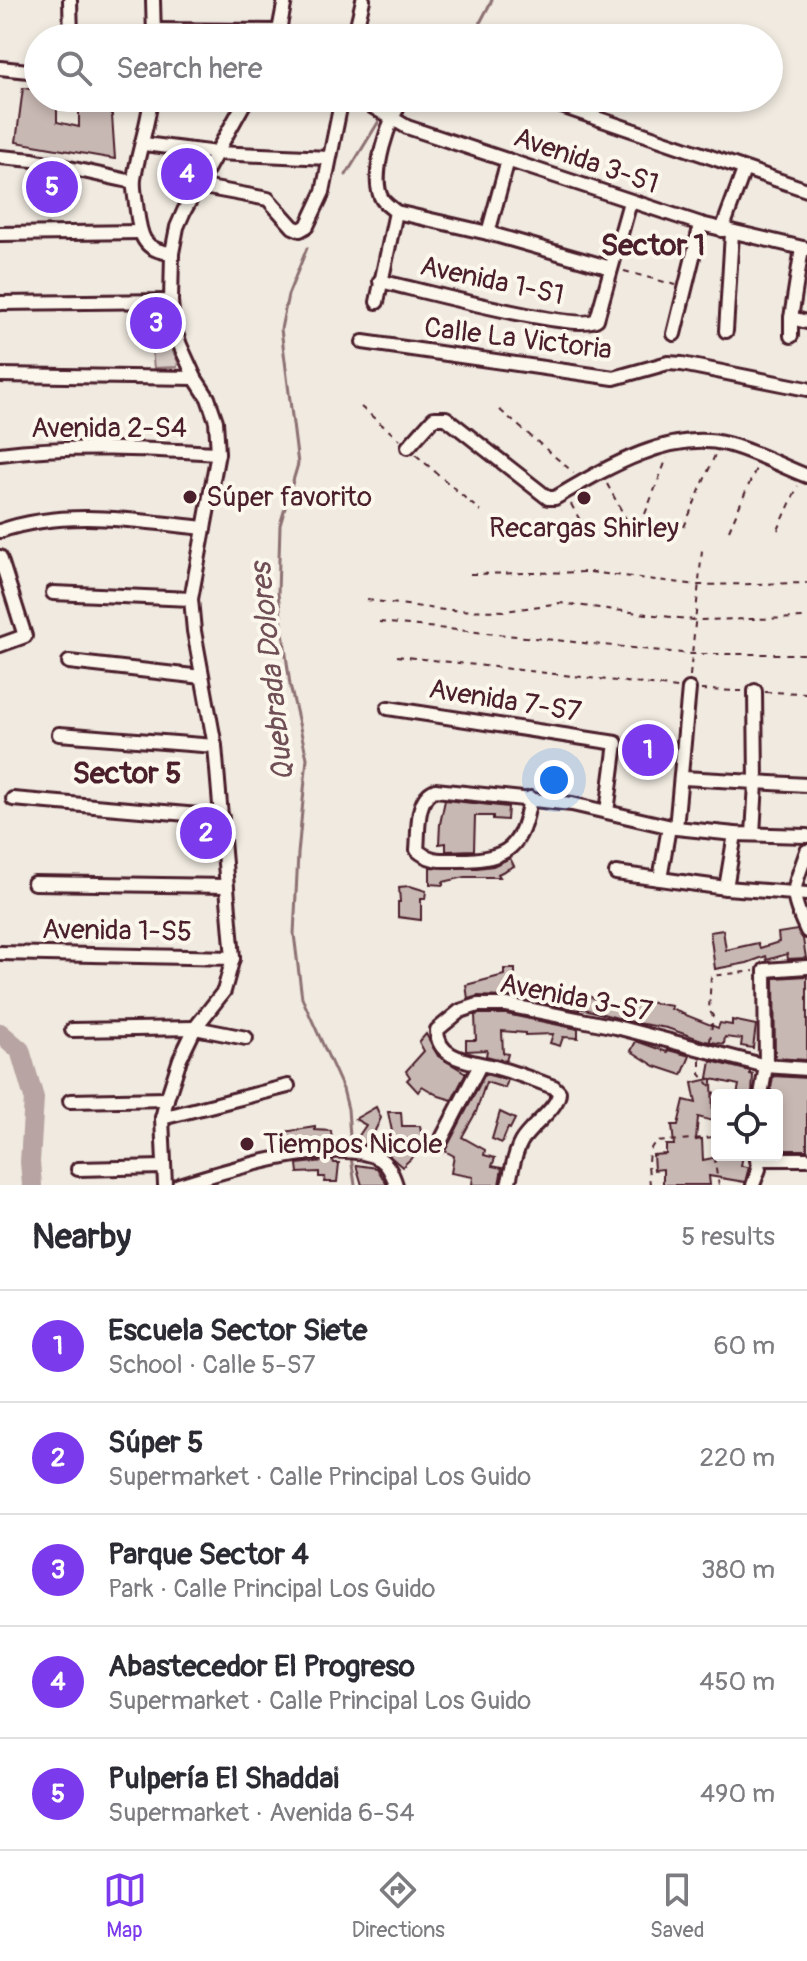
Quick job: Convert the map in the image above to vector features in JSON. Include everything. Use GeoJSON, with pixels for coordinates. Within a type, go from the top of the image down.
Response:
{"type":"FeatureCollection","features":[{"type":"Feature","properties":{"kind":"street"},"geometry":{"type":"LineString","coordinates":[[70,0],[71,24]]}},
{"type":"Feature","properties":{"kind":"street"},"geometry":{"type":"LineString","coordinates":[[153,0],[154,24]]}},
{"type":"Feature","properties":{"kind":"street"},"geometry":{"type":"LineString","coordinates":[[281,24],[285,0]]}},
{"type":"Feature","properties":{"kind":"street"},"geometry":{"type":"LineString","coordinates":[[357,24],[363,0]]}},
{"type":"Feature","properties":{"kind":"street"},"geometry":{"type":"LineString","coordinates":[[0,68],[24,71]]}},
{"type":"Feature","properties":{"kind":"street"},"geometry":{"type":"LineString","coordinates":[[149,112],[133,182],[140,232],[150,247],[158,252],[172,253]]}},
{"type":"Feature","properties":{"kind":"street"},"geometry":{"type":"LineString","coordinates":[[165,1185],[162,1118],[167,1099],[180,1059],[195,1028],[224,991],[233,958],[215,746],[191,599],[218,453],[216,421],[173,325],[172,253],[177,227],[239,112]]}},
{"type":"Feature","properties":{"kind":"street"},"geometry":{"type":"LineString","coordinates":[[198,186],[268,199],[293,227],[300,230],[307,226],[318,203],[339,112]]}},
{"type":"Feature","properties":{"kind":"street","name":"Avenida 3-S1"},"geometry":{"type":"LineString","coordinates":[[382,112],[407,127],[630,202],[727,231],[804,248]]}},
{"type":"Feature","properties":{"kind":"street"},"geometry":{"type":"LineString","coordinates":[[394,112],[378,179],[383,201],[396,212],[488,233],[611,268],[630,202]]}},
{"type":"Feature","properties":{"kind":"street"},"geometry":{"type":"LineString","coordinates":[[578,112],[807,190]]}},
{"type":"Feature","properties":{"kind":"street"},"geometry":{"type":"LineString","coordinates":[[144,144],[217,153],[329,158]]}},
{"type":"Feature","properties":{"kind":"street"},"geometry":{"type":"LineString","coordinates":[[0,157],[33,160],[133,182]]}},
{"type":"Feature","properties":{"kind":"street"},"geometry":{"type":"LineString","coordinates":[[488,233],[508,160]]}},
{"type":"Feature","properties":{"kind":"street"},"geometry":{"type":"LineString","coordinates":[[726,331],[727,231],[744,170]]}},
{"type":"Feature","properties":{"kind":"street"},"geometry":{"type":"LineString","coordinates":[[377,302],[396,212]]}},
{"type":"Feature","properties":{"kind":"street"},"geometry":{"type":"LineString","coordinates":[[674,334],[701,224]]}},
{"type":"Feature","properties":{"kind":"street"},"geometry":{"type":"LineString","coordinates":[[0,234],[140,232]]}},
{"type":"Feature","properties":{"kind":"street"},"geometry":{"type":"LineString","coordinates":[[791,336],[791,318],[804,248]]}},
{"type":"Feature","properties":{"kind":"street","name":"Avenida 1-S1"},"geometry":{"type":"LineString","coordinates":[[380,281],[556,321],[594,322],[611,268]]}},
{"type":"Feature","properties":{"kind":"street"},"geometry":{"type":"LineString","coordinates":[[0,303],[171,301]]}},
{"type":"Feature","properties":{"kind":"street"},"geometry":{"type":"LineString","coordinates":[[791,318],[807,322]]}},
{"type":"Feature","properties":{"kind":"street","name":"Calle La Victoria"},"geometry":{"type":"LineString","coordinates":[[363,342],[614,378],[668,363],[682,364],[807,389]]}},
{"type":"Feature","properties":{"kind":"street"},"geometry":{"type":"LineString","coordinates":[[0,375],[195,378]]}},
{"type":"Feature","properties":{"kind":"street"},"geometry":{"type":"LineString","coordinates":[[408,447],[434,418],[440,416],[454,423],[542,494],[555,498],[627,457],[672,446],[720,443],[805,475]]}},
{"type":"Feature","properties":{"kind":"street","name":"Avenida 2-S4"},"geometry":{"type":"LineString","coordinates":[[0,454],[154,449],[218,453]]}},
{"type":"Feature","properties":{"kind":"street"},"geometry":{"type":"LineString","coordinates":[[0,531],[22,523],[109,518],[204,528]]}},
{"type":"Feature","properties":{"kind":"street"},"geometry":{"type":"LineString","coordinates":[[0,557],[25,636],[0,645]]}},
{"type":"Feature","properties":{"kind":"street"},"geometry":{"type":"LineString","coordinates":[[53,593],[191,599]]}},
{"type":"Feature","properties":{"kind":"street"},"geometry":{"type":"LineString","coordinates":[[69,662],[202,677]]}},
{"type":"Feature","properties":{"kind":"street"},"geometry":{"type":"LineString","coordinates":[[660,879],[683,778],[689,689]]}},
{"type":"Feature","properties":{"kind":"street"},"geometry":{"type":"LineString","coordinates":[[753,834],[755,691]]}},
{"type":"Feature","properties":{"kind":"street","name":"Avenida 7-S7"},"geometry":{"type":"LineString","coordinates":[[388,708],[616,743],[607,812]]}},
{"type":"Feature","properties":{"kind":"street"},"geometry":{"type":"LineString","coordinates":[[59,734],[215,746]]}},
{"type":"Feature","properties":{"kind":"street"},"geometry":{"type":"LineString","coordinates":[[683,778],[807,785]]}},
{"type":"Feature","properties":{"kind":"street"},"geometry":{"type":"LineString","coordinates":[[530,798],[525,826],[513,844],[497,856],[484,860],[435,860],[417,850],[424,797],[430,791],[446,790],[530,798],[572,804],[673,828],[807,836]]}},
{"type":"Feature","properties":{"kind":"street"},"geometry":{"type":"LineString","coordinates":[[13,799],[222,817]]}},
{"type":"Feature","properties":{"kind":"street"},"geometry":{"type":"LineString","coordinates":[[726,888],[735,834]]}},
{"type":"Feature","properties":{"kind":"street"},"geometry":{"type":"LineString","coordinates":[[807,851],[792,894],[807,931]]}},
{"type":"Feature","properties":{"kind":"street"},"geometry":{"type":"LineString","coordinates":[[616,873],[726,888],[807,894]]}},
{"type":"Feature","properties":{"kind":"street"},"geometry":{"type":"LineString","coordinates":[[34,883],[226,886]]}},
{"type":"Feature","properties":{"kind":"street","name":"Avenida 1-S5"},"geometry":{"type":"LineString","coordinates":[[0,953],[233,958]]}},
{"type":"Feature","properties":{"kind":"street"},"geometry":{"type":"LineString","coordinates":[[762,1089],[766,1066],[765,970],[807,967]]}},
{"type":"Feature","properties":{"kind":"street","name":"Avenida 3-S7"},"geometry":{"type":"LineString","coordinates":[[508,1185],[519,1144],[555,1105],[559,1092],[554,1087],[496,1067],[480,1065],[446,1051],[437,1041],[437,1030],[460,1011],[478,1005],[507,1005],[571,1017],[766,1066],[807,1069]]}},
{"type":"Feature","properties":{"kind":"street"},"geometry":{"type":"LineString","coordinates":[[72,1030],[195,1028],[246,1038]]}},
{"type":"Feature","properties":{"kind":"street"},"geometry":{"type":"LineString","coordinates":[[438,1146],[480,1065]]}},
{"type":"Feature","properties":{"kind":"street"},"geometry":{"type":"LineString","coordinates":[[162,1118],[288,1086]]}},
{"type":"Feature","properties":{"kind":"street"},"geometry":{"type":"LineString","coordinates":[[70,1101],[167,1099]]}},
{"type":"Feature","properties":{"kind":"street"},"geometry":{"type":"LineString","coordinates":[[179,1185],[238,1167],[308,1154],[341,1152],[363,1153],[381,1160],[391,1171],[396,1185]]}},
{"type":"Feature","properties":{"kind":"street"},"geometry":{"type":"LineString","coordinates":[[783,1158],[807,1159]]}},
{"type":"Feature","properties":{"kind":"street"},"geometry":{"type":"LineString","coordinates":[[753,1185],[759,1169],[757,1161]]}},
{"type":"Feature","properties":{"kind":"street"},"geometry":{"type":"LineString","coordinates":[[78,1169],[163,1167]]}},
{"type":"Feature","properties":{"kind":"path"},"geometry":{"type":"LineString","coordinates":[[611,268],[685,288]]}},
{"type":"Feature","properties":{"kind":"path"},"geometry":{"type":"LineString","coordinates":[[361,407],[480,511]]}},
{"type":"Feature","properties":{"kind":"path"},"geometry":{"type":"LineString","coordinates":[[500,410],[584,481]]}},
{"type":"Feature","properties":{"kind":"path"},"geometry":{"type":"LineString","coordinates":[[684,527],[720,443]]}},
{"type":"Feature","properties":{"kind":"path"},"geometry":{"type":"LineString","coordinates":[[645,514],[672,446]]}},
{"type":"Feature","properties":{"kind":"path"},"geometry":{"type":"LineString","coordinates":[[729,530],[761,458]]}},
{"type":"Feature","properties":{"kind":"path"},"geometry":{"type":"LineString","coordinates":[[600,472],[626,519]]}},
{"type":"Feature","properties":{"kind":"path"},"geometry":{"type":"LineString","coordinates":[[778,530],[805,475]]}},
{"type":"Feature","properties":{"kind":"path"},"geometry":{"type":"LineString","coordinates":[[564,493],[588,535]]}},
{"type":"Feature","properties":{"kind":"path"},"geometry":{"type":"LineString","coordinates":[[397,656],[689,689],[702,550]]}},
{"type":"Feature","properties":{"kind":"path"},"geometry":{"type":"LineString","coordinates":[[470,574],[590,572],[698,585],[807,583]]}},
{"type":"Feature","properties":{"kind":"path"},"geometry":{"type":"LineString","coordinates":[[367,600],[445,610],[506,611],[560,603],[694,620],[807,618]]}},
{"type":"Feature","properties":{"kind":"path"},"geometry":{"type":"LineString","coordinates":[[379,622],[691,654],[807,654]]}},
{"type":"Feature","properties":{"kind":"path"},"geometry":{"type":"LineString","coordinates":[[712,1089],[699,1071],[699,1061],[709,1050],[713,1016],[709,1010],[711,976],[765,970]]}},
{"type":"Feature","properties":{"kind":"path"},"geometry":{"type":"LineString","coordinates":[[650,1185],[648,1154],[656,1142],[711,1137]]}},
{"type":"Feature","properties":{"kind":"path"},"geometry":{"type":"LineString","coordinates":[[714,1161],[719,1185]]}},
{"type":"Feature","properties":{"kind":"shaded area"},"geometry":{"type":"Polygon","coordinates":[[[160,302],[166,337],[178,362],[177,367],[154,368],[147,304],[160,302]]]}},
{"type":"Feature","properties":{"kind":"building"},"geometry":{"type":"Polygon","coordinates":[[[24,88],[24,112],[57,112],[57,122],[79,127],[79,112],[112,112],[115,159],[16,142],[24,88]]]}},
{"type":"Feature","properties":{"kind":"building"},"geometry":{"type":"Polygon","coordinates":[[[445,800],[508,807],[507,820],[475,816],[474,850],[446,851],[446,843],[439,844],[445,800]]]}},
{"type":"Feature","properties":{"kind":"building"},"geometry":{"type":"Polygon","coordinates":[[[510,858],[514,866],[498,874],[500,877],[465,877],[443,882],[443,885],[430,884],[430,867],[477,868],[493,866],[510,858]]]}},
{"type":"Feature","properties":{"kind":"building"},"geometry":{"type":"Polygon","coordinates":[[[410,886],[426,891],[425,899],[421,899],[421,920],[398,917],[399,887],[410,886]]]}},
{"type":"Feature","properties":{"kind":"building"},"geometry":{"type":"Polygon","coordinates":[[[723,930],[726,950],[758,943],[760,948],[779,942],[778,933],[797,930],[803,939],[806,958],[788,959],[787,954],[767,960],[766,956],[715,969],[710,932],[723,930]]]}},
{"type":"Feature","properties":{"kind":"building"},"geometry":{"type":"Polygon","coordinates":[[[504,969],[515,969],[515,984],[535,985],[536,992],[556,991],[619,1005],[620,1001],[646,1006],[647,1002],[672,1006],[671,1009],[718,1028],[720,1023],[732,1025],[732,1020],[756,1025],[753,1048],[741,1046],[742,1039],[725,1037],[724,1044],[705,1041],[667,1028],[579,1008],[530,1001],[530,998],[478,996],[468,999],[466,985],[504,975],[504,969]]]}},
{"type":"Feature","properties":{"kind":"building"},"geometry":{"type":"Polygon","coordinates":[[[807,976],[807,1060],[775,1058],[774,978],[807,976]]]}},
{"type":"Feature","properties":{"kind":"building"},"geometry":{"type":"Polygon","coordinates":[[[506,1014],[578,1029],[578,1038],[563,1037],[560,1046],[550,1043],[553,1034],[525,1035],[502,1031],[503,1053],[508,1054],[506,1061],[486,1056],[487,1050],[466,1051],[466,1040],[476,1040],[475,1015],[506,1014]]]}},
{"type":"Feature","properties":{"kind":"building"},"geometry":{"type":"Polygon","coordinates":[[[426,1034],[438,1056],[466,1073],[452,1100],[422,1086],[418,1092],[407,1080],[410,1077],[406,1071],[424,1051],[419,1042],[426,1034]]]}},
{"type":"Feature","properties":{"kind":"building"},"geometry":{"type":"Polygon","coordinates":[[[636,1041],[690,1056],[682,1075],[655,1066],[631,1051],[636,1041]]]}},
{"type":"Feature","properties":{"kind":"building"},"geometry":{"type":"Polygon","coordinates":[[[711,1061],[750,1071],[753,1075],[752,1089],[738,1089],[739,1085],[712,1079],[711,1120],[698,1117],[696,1140],[702,1139],[703,1160],[742,1161],[741,1166],[749,1167],[745,1182],[709,1176],[710,1185],[663,1185],[663,1169],[654,1170],[653,1155],[666,1154],[666,1145],[674,1145],[672,1125],[678,1125],[684,1100],[696,1103],[692,1083],[708,1078],[711,1061]]]}},
{"type":"Feature","properties":{"kind":"building"},"geometry":{"type":"Polygon","coordinates":[[[485,1074],[508,1080],[505,1088],[486,1082],[476,1112],[462,1137],[485,1150],[484,1155],[495,1158],[492,1166],[502,1168],[499,1185],[472,1185],[473,1177],[451,1173],[454,1156],[445,1151],[485,1074]]]}},
{"type":"Feature","properties":{"kind":"building"},"geometry":{"type":"Polygon","coordinates":[[[773,1076],[807,1078],[807,1150],[783,1150],[783,1089],[771,1089],[773,1076]]]}},
{"type":"Feature","properties":{"kind":"building"},"geometry":{"type":"Polygon","coordinates":[[[376,1107],[381,1118],[371,1139],[375,1142],[370,1146],[361,1144],[356,1140],[366,1125],[355,1119],[376,1107]]]}},
{"type":"Feature","properties":{"kind":"building"},"geometry":{"type":"Polygon","coordinates":[[[388,1112],[401,1112],[402,1126],[420,1126],[422,1139],[404,1139],[417,1153],[402,1167],[384,1151],[385,1147],[396,1151],[388,1112]]]}},
{"type":"Feature","properties":{"kind":"building"},"geometry":{"type":"Polygon","coordinates":[[[500,1112],[515,1119],[502,1143],[492,1139],[500,1112]]]}},
{"type":"Feature","properties":{"kind":"building"},"geometry":{"type":"Polygon","coordinates":[[[315,1127],[315,1130],[331,1131],[332,1142],[297,1146],[296,1141],[285,1141],[284,1132],[315,1127]]]}},
{"type":"Feature","properties":{"kind":"building"},"geometry":{"type":"Polygon","coordinates":[[[333,1160],[339,1163],[337,1182],[324,1182],[325,1177],[319,1177],[319,1172],[298,1173],[297,1164],[333,1160]]]}},
{"type":"Feature","properties":{"kind":"building"},"geometry":{"type":"Polygon","coordinates":[[[356,1165],[377,1168],[387,1185],[362,1185],[356,1165]]]}},
{"type":"Feature","properties":{"kind":"waterway","name":"Quebrada Dolores"},"geometry":{"type":"LineString","coordinates":[[479,24],[492,0]]}},
{"type":"Feature","properties":{"kind":"waterway","name":"Quebrada Dolores"},"geometry":{"type":"LineString","coordinates":[[346,175],[379,121]]}},
{"type":"Feature","properties":{"kind":"waterway","name":"Quebrada Dolores"},"geometry":{"type":"LineString","coordinates":[[307,248],[288,295],[281,329],[298,464],[280,525],[278,594],[290,685],[307,758],[294,934],[302,998],[343,1089],[351,1150]]}},
{"type":"Feature","properties":{"kind":"waterway"},"geometry":{"type":"LineString","coordinates":[[0,1033],[20,1050],[34,1098],[30,1162],[32,1185]]}},
{"type":"Feature","properties":{"kind":"waterway","name":"Quebrada Dolores"},"geometry":{"type":"LineString","coordinates":[[351,1157],[355,1185]]}},
{"type":"Feature","properties":{"kind":"place","name":"Abastecedor El Progreso"},"geometry":{"type":"Point","coordinates":[187,174]}},
{"type":"Feature","properties":{"kind":"place","name":"Pulpería El Shaddai"},"geometry":{"type":"Point","coordinates":[52,187]}},
{"type":"Feature","properties":{"kind":"place","name":"Parque Sector 4"},"geometry":{"type":"Point","coordinates":[156,323]}},
{"type":"Feature","properties":{"kind":"place","name":"Súper favorito"},"geometry":{"type":"Point","coordinates":[190,497]}},
{"type":"Feature","properties":{"kind":"place","name":"Recargas Shirley"},"geometry":{"type":"Point","coordinates":[584,498]}},
{"type":"Feature","properties":{"kind":"place","name":"Escuela Sector Siete"},"geometry":{"type":"Point","coordinates":[648,750]}},
{"type":"Feature","properties":{"kind":"place","name":"Súper 5"},"geometry":{"type":"Point","coordinates":[206,833]}},
{"type":"Feature","properties":{"kind":"place","name":"Tiempos Nicole"},"geometry":{"type":"Point","coordinates":[247,1144]}},
{"type":"Feature","properties":{"kind":"district","name":"Sector 1"},"geometry":{"type":"Point","coordinates":[653,245]}},
{"type":"Feature","properties":{"kind":"district","name":"Sector 5"},"geometry":{"type":"Point","coordinates":[127,773]}}]}
